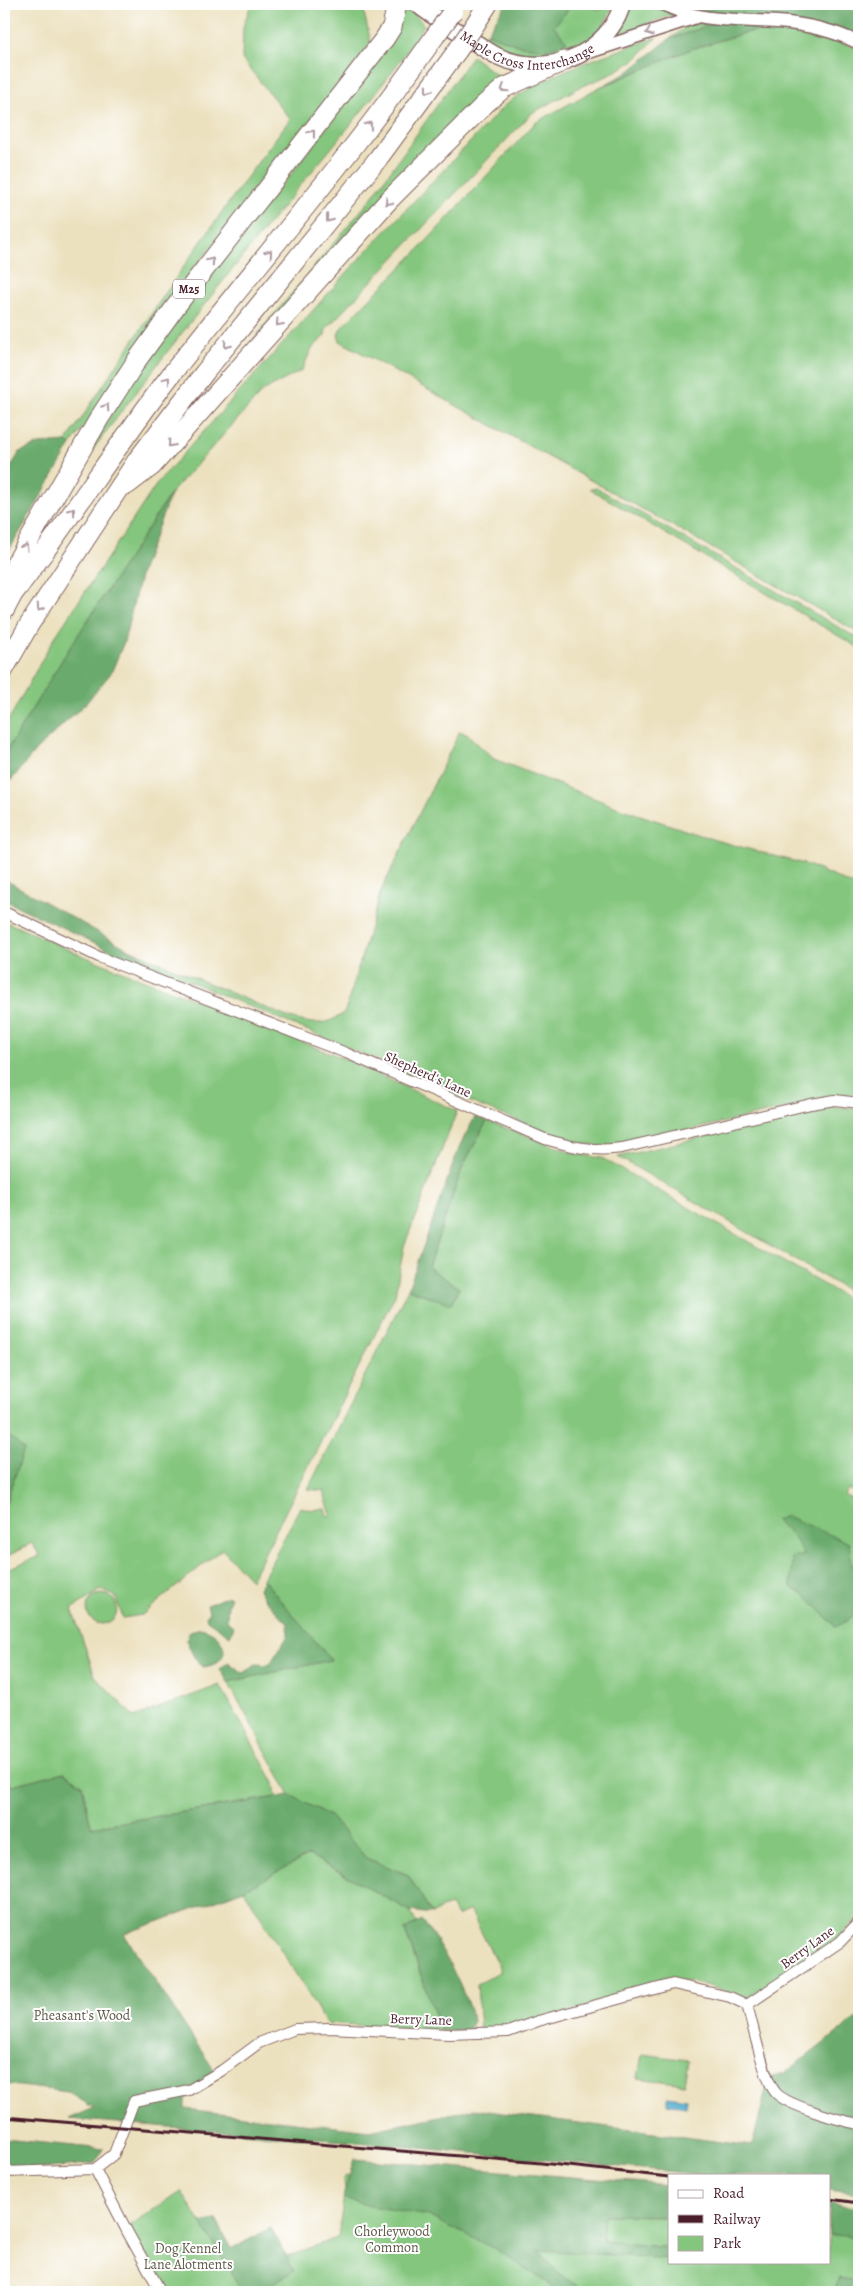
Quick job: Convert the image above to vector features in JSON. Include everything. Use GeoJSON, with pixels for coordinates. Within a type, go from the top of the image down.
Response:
{"type":"FeatureCollection","features":[{"type":"Feature","properties":{"kind":"highway","name":"M25"},"geometry":{"type":"LineString","coordinates":[[13,594],[16,563],[100,417],[137,360],[176,306],[384,38],[392,26],[397,4]]}},
{"type":"Feature","properties":{"kind":"highway"},"geometry":{"type":"LineString","coordinates":[[4,669],[29,624],[138,459],[205,372],[377,160],[488,4]]}},
{"type":"Feature","properties":{"kind":"highway","name":"M25"},"geometry":{"type":"LineString","coordinates":[[4,610],[13,594],[169,378],[405,79],[455,8]]}},
{"type":"Feature","properties":{"kind":"highway"},"geometry":{"type":"LineString","coordinates":[[115,494],[152,466],[389,200],[486,103],[504,88],[572,58]]}},
{"type":"Feature","properties":{"kind":"main road","name":"Maple Cross Interchange"},"geometry":{"type":"LineString","coordinates":[[417,4],[428,13],[498,56],[516,63],[540,65],[572,58],[606,34],[620,12],[622,4]]}},
{"type":"Feature","properties":{"kind":"street"},"geometry":{"type":"LineString","coordinates":[[663,4],[696,17],[780,22],[843,35],[859,43]]}},
{"type":"Feature","properties":{"kind":"street"},"geometry":{"type":"LineString","coordinates":[[572,58],[696,17]]}},
{"type":"Feature","properties":{"kind":"street","name":"Shepherd's Lane"},"geometry":{"type":"LineString","coordinates":[[4,912],[101,958],[346,1054],[545,1139],[574,1148],[605,1151],[811,1104],[834,1100],[859,1103]]}},
{"type":"Feature","properties":{"kind":"street","name":"Berry Lane"},"geometry":{"type":"LineString","coordinates":[[95,2169],[114,2154],[134,2101],[188,2090],[220,2071],[259,2043],[295,2029],[330,2028],[448,2034],[508,2032],[538,2021],[673,1984],[730,1997],[747,2006],[840,1942],[859,1922]]}},
{"type":"Feature","properties":{"kind":"street"},"geometry":{"type":"LineString","coordinates":[[747,2006],[760,2054],[777,2094],[808,2110],[859,2124]]}},
{"type":"Feature","properties":{"kind":"street"},"geometry":{"type":"LineString","coordinates":[[4,2172],[95,2169],[161,2292]]}},
{"type":"Feature","properties":{"kind":"green space"},"geometry":{"type":"Polygon","coordinates":[[[251,4],[362,4],[371,43],[173,296],[71,445],[66,442],[120,360],[203,238],[290,119],[242,59],[243,27],[251,4]]]}},
{"type":"Feature","properties":{"kind":"green space"},"geometry":{"type":"Polygon","coordinates":[[[406,4],[424,25],[392,72],[183,332],[83,463],[125,391],[218,263],[295,169],[355,90],[406,4]]]}},
{"type":"Feature","properties":{"kind":"green space"},"geometry":{"type":"Polygon","coordinates":[[[506,4],[573,4],[554,26],[567,42],[548,49],[520,46],[487,33],[506,4]]]}},
{"type":"Feature","properties":{"kind":"green space"},"geometry":{"type":"Polygon","coordinates":[[[573,4],[581,4],[601,10],[603,4],[613,4],[608,18],[590,40],[564,54],[535,59],[521,57],[482,41],[487,33],[520,46],[554,26],[573,4]]]}},
{"type":"Feature","properties":{"kind":"green space"},"geometry":{"type":"Polygon","coordinates":[[[629,4],[650,4],[674,14],[612,37],[629,4]]]}},
{"type":"Feature","properties":{"kind":"green space"},"geometry":{"type":"Polygon","coordinates":[[[684,4],[859,4],[859,38],[708,13],[684,4]]]}},
{"type":"Feature","properties":{"kind":"green space"},"geometry":{"type":"Polygon","coordinates":[[[717,22],[668,40],[689,25],[717,22]]]}},
{"type":"Feature","properties":{"kind":"green space"},"geometry":{"type":"Polygon","coordinates":[[[717,22],[779,27],[745,33],[691,49],[596,89],[627,73],[668,40],[717,22]]]}},
{"type":"Feature","properties":{"kind":"green space"},"geometry":{"type":"Polygon","coordinates":[[[779,27],[821,35],[859,49],[859,633],[691,536],[340,341],[338,335],[341,328],[423,245],[535,123],[596,89],[691,49],[745,33],[779,27]]]}},
{"type":"Feature","properties":{"kind":"green space"},"geometry":{"type":"Polygon","coordinates":[[[657,37],[635,60],[532,113],[326,329],[325,335],[312,349],[301,371],[263,391],[171,493],[67,652],[4,755],[4,728],[53,640],[158,482],[362,256],[506,104],[523,92],[560,73],[657,37]]]}},
{"type":"Feature","properties":{"kind":"green space"},"geometry":{"type":"Polygon","coordinates":[[[472,56],[500,76],[517,70],[523,72],[251,342],[370,200],[472,56]]]}},
{"type":"Feature","properties":{"kind":"green space"},"geometry":{"type":"Polygon","coordinates":[[[66,442],[71,445],[4,559],[4,478],[20,452],[39,444],[66,442]]]}},
{"type":"Feature","properties":{"kind":"green space"},"geometry":{"type":"Polygon","coordinates":[[[597,488],[859,639],[859,648],[590,489],[597,488]]]}},
{"type":"Feature","properties":{"kind":"green space"},"geometry":{"type":"Polygon","coordinates":[[[171,493],[141,572],[124,642],[111,673],[86,703],[36,750],[4,789],[4,755],[67,652],[171,493]]]}},
{"type":"Feature","properties":{"kind":"green space"},"geometry":{"type":"Polygon","coordinates":[[[460,731],[468,735],[494,759],[619,808],[715,840],[808,865],[859,888],[859,1089],[857,1093],[630,1143],[600,1146],[572,1142],[480,1106],[342,1045],[172,974],[122,946],[287,1017],[317,1023],[330,1021],[345,1012],[381,891],[460,731]]]}},
{"type":"Feature","properties":{"kind":"green space"},"geometry":{"type":"Polygon","coordinates":[[[4,879],[172,974],[129,959],[4,900],[4,879]]]}},
{"type":"Feature","properties":{"kind":"green space"},"geometry":{"type":"Polygon","coordinates":[[[4,921],[81,955],[343,1058],[457,1111],[404,1246],[395,1295],[251,1580],[222,1549],[142,1615],[123,1618],[115,1596],[101,1590],[72,1609],[95,1676],[134,1717],[220,1685],[274,1783],[276,1797],[91,1827],[82,1784],[64,1772],[4,1787],[4,1570],[40,1556],[32,1543],[4,1558],[4,921]]]}},
{"type":"Feature","properties":{"kind":"green space"},"geometry":{"type":"Polygon","coordinates":[[[831,1107],[859,1108],[859,1297],[618,1157],[831,1107]]]}},
{"type":"Feature","properties":{"kind":"green space"},"geometry":{"type":"Polygon","coordinates":[[[475,1117],[487,1121],[463,1166],[428,1267],[459,1288],[451,1304],[408,1289],[460,1145],[475,1117]]]}},
{"type":"Feature","properties":{"kind":"green space"},"geometry":{"type":"Polygon","coordinates":[[[487,1121],[576,1154],[602,1158],[859,1305],[859,1495],[848,1489],[844,1495],[859,1503],[859,1916],[838,1939],[746,1999],[701,1984],[682,1981],[664,1982],[647,1985],[544,2020],[512,2027],[480,2030],[477,1984],[501,1971],[470,1910],[457,1916],[451,1905],[441,1908],[432,1914],[408,1875],[366,1858],[330,1816],[290,1795],[228,1682],[331,1660],[263,1579],[300,1507],[313,1510],[325,1508],[327,1516],[331,1515],[325,1491],[308,1489],[408,1289],[451,1304],[459,1289],[428,1267],[463,1166],[487,1121]]]}},
{"type":"Feature","properties":{"kind":"green space"},"geometry":{"type":"Polygon","coordinates":[[[4,1431],[24,1450],[4,1508],[4,1431]]]}},
{"type":"Feature","properties":{"kind":"green space"},"geometry":{"type":"Polygon","coordinates":[[[787,1516],[849,1543],[853,1570],[859,1575],[859,1601],[858,1607],[851,1617],[836,1627],[806,1596],[791,1587],[792,1558],[804,1555],[794,1537],[775,1520],[787,1516]]]}},
{"type":"Feature","properties":{"kind":"green space"},"geometry":{"type":"Polygon","coordinates":[[[263,1579],[331,1660],[228,1682],[220,1669],[228,1662],[243,1673],[256,1664],[269,1665],[288,1636],[288,1624],[268,1603],[259,1589],[263,1579]]]}},
{"type":"Feature","properties":{"kind":"green space"},"geometry":{"type":"Polygon","coordinates":[[[102,1594],[113,1598],[117,1609],[113,1620],[102,1624],[91,1620],[87,1609],[91,1598],[102,1594]]]}},
{"type":"Feature","properties":{"kind":"green space"},"geometry":{"type":"Polygon","coordinates":[[[228,1596],[231,1597],[228,1604],[227,1621],[234,1627],[230,1636],[207,1620],[206,1616],[209,1612],[207,1605],[228,1596]]]}},
{"type":"Feature","properties":{"kind":"green space"},"geometry":{"type":"Polygon","coordinates":[[[199,1628],[208,1630],[215,1635],[224,1647],[224,1654],[220,1660],[203,1667],[194,1657],[186,1640],[189,1633],[199,1628]]]}},
{"type":"Feature","properties":{"kind":"green space","name":"Pheasant's Wood"},"geometry":{"type":"Polygon","coordinates":[[[64,1772],[82,1784],[91,1827],[290,1795],[330,1816],[366,1858],[408,1875],[432,1914],[410,1911],[309,1855],[244,1890],[124,1934],[214,2070],[212,2083],[185,2099],[185,2109],[370,2131],[473,2109],[752,2146],[769,2078],[784,2074],[859,2016],[859,2194],[830,2190],[830,2174],[695,2174],[357,2142],[69,2119],[94,2108],[68,2092],[4,2084],[4,1787],[64,1772]]]}},
{"type":"Feature","properties":{"kind":"green space"},"geometry":{"type":"Polygon","coordinates":[[[309,1855],[410,1911],[417,1924],[405,1931],[441,2031],[326,2023],[244,1890],[309,1855]]]}},
{"type":"Feature","properties":{"kind":"green space"},"geometry":{"type":"Polygon","coordinates":[[[422,1920],[444,1955],[465,1997],[473,2021],[468,2030],[441,2031],[405,1930],[422,1920]]]}},
{"type":"Feature","properties":{"kind":"green space"},"geometry":{"type":"Polygon","coordinates":[[[642,2054],[688,2060],[684,2084],[638,2078],[642,2054]]]}},
{"type":"Feature","properties":{"kind":"green space"},"geometry":{"type":"Polygon","coordinates":[[[4,2139],[104,2149],[95,2163],[4,2173],[4,2139]]]}},
{"type":"Feature","properties":{"kind":"green space"},"geometry":{"type":"Polygon","coordinates":[[[354,2159],[668,2185],[668,2216],[604,2215],[602,2241],[668,2248],[668,2259],[538,2250],[560,2275],[587,2292],[562,2292],[495,2249],[428,2216],[370,2206],[343,2198],[354,2159]]]}},
{"type":"Feature","properties":{"kind":"green space","name":"Chorleywood Common"},"geometry":{"type":"Polygon","coordinates":[[[375,2163],[479,2238],[668,2252],[668,2264],[830,2264],[830,2227],[859,2228],[859,2292],[167,2292],[128,2227],[181,2191],[201,2223],[216,2220],[232,2249],[271,2228],[287,2257],[338,2237],[345,2188],[343,2178],[375,2163]]]}},
{"type":"Feature","properties":{"kind":"green space"},"geometry":{"type":"Polygon","coordinates":[[[830,2203],[859,2208],[859,2241],[847,2236],[830,2235],[830,2203]]]}},
{"type":"Feature","properties":{"kind":"green space"},"geometry":{"type":"Polygon","coordinates":[[[604,2215],[668,2216],[668,2248],[602,2241],[604,2215]]]}},
{"type":"Feature","properties":{"kind":"green space"},"geometry":{"type":"Polygon","coordinates":[[[216,2220],[232,2249],[271,2228],[294,2271],[260,2288],[246,2290],[240,2288],[201,2223],[216,2220]]]}},
{"type":"Feature","properties":{"kind":"green space"},"geometry":{"type":"Polygon","coordinates":[[[840,2278],[859,2283],[859,2292],[833,2292],[840,2278]]]}},
{"type":"Feature","properties":{"kind":"water"},"geometry":{"type":"Polygon","coordinates":[[[668,2096],[687,2099],[686,2107],[667,2104],[668,2096]]]}},
{"type":"Feature","properties":{"kind":"railway"},"geometry":{"type":"LineString","coordinates":[[4,2117],[541,2163],[668,2177]]}},
{"type":"Feature","properties":{"kind":"railway"},"geometry":{"type":"LineString","coordinates":[[830,2199],[859,2203]]}},
{"type":"Feature","properties":{"kind":"park label","name":"Dog Kennel Lane Alotments"},"geometry":{"type":"Point","coordinates":[188,2256]}}]}
